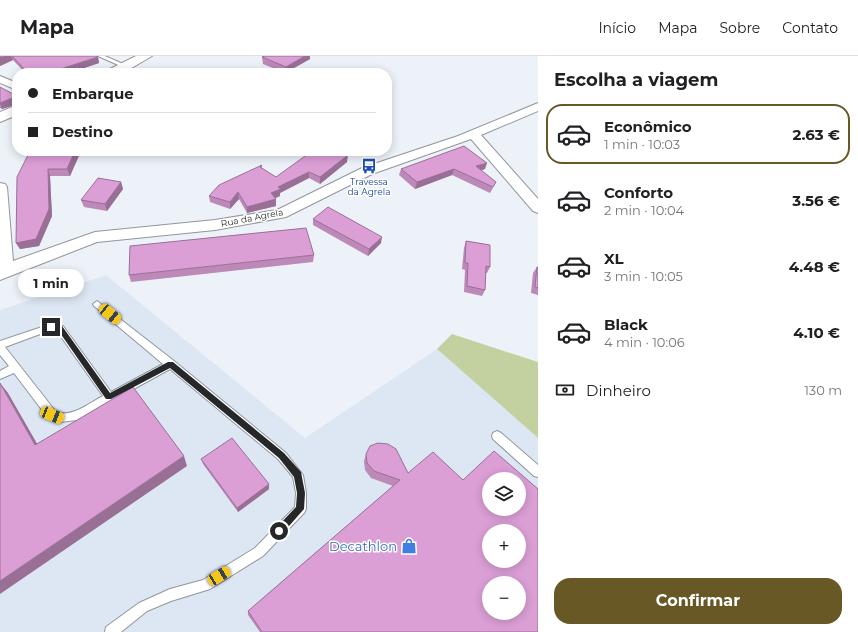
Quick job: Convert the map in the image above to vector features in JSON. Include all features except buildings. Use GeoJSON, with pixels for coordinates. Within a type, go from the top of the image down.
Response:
{"type":"FeatureCollection","features":[{"type":"Feature","properties":{"kind":"main road"},"geometry":{"type":"LineString","coordinates":[[127,67],[146,56]]}},
{"type":"Feature","properties":{"kind":"main road"},"geometry":{"type":"LineString","coordinates":[[0,118],[12,112]]}},
{"type":"Feature","properties":{"kind":"street"},"geometry":{"type":"LineString","coordinates":[[0,79],[12,85]]}},
{"type":"Feature","properties":{"kind":"street","name":"Rua da Agrela"},"geometry":{"type":"LineString","coordinates":[[3,272],[95,237],[215,225],[281,214],[367,172],[473,134],[538,107]]}},
{"type":"Feature","properties":{"kind":"street"},"geometry":{"type":"LineString","coordinates":[[473,134],[495,157],[538,208]]}},
{"type":"Feature","properties":{"kind":"street"},"geometry":{"type":"LineString","coordinates":[[0,187],[3,272]]}},
{"type":"Feature","properties":{"kind":"lane"},"geometry":{"type":"LineString","coordinates":[[101,56],[127,67]]}},
{"type":"Feature","properties":{"kind":"lane"},"geometry":{"type":"LineString","coordinates":[[97,304],[282,456],[298,475],[301,493],[300,509],[259,552],[206,585],[170,595],[143,607],[112,632]]}},
{"type":"Feature","properties":{"kind":"lane"},"geometry":{"type":"LineString","coordinates":[[109,397],[60,328],[51,327],[0,347],[52,415],[60,418],[73,417],[171,364]]}},
{"type":"Feature","properties":{"kind":"lane"},"geometry":{"type":"LineString","coordinates":[[0,375],[16,367]]}},
{"type":"Feature","properties":{"kind":"lane"},"geometry":{"type":"LineString","coordinates":[[497,436],[538,472]]}},
{"type":"Feature","properties":{"kind":"shaded area"},"geometry":{"type":"Polygon","coordinates":[[[106,275],[305,438],[437,349],[538,438],[538,632],[0,632],[0,310],[106,275]]]}},
{"type":"Feature","properties":{"kind":"green space"},"geometry":{"type":"Polygon","coordinates":[[[452,334],[538,362],[538,438],[437,349],[452,334]]]}},
{"type":"Feature","properties":{"kind":"place","name":"Travessa da Agrela"},"geometry":{"type":"Point","coordinates":[369,166]}},
{"type":"Feature","properties":{"kind":"place","name":"Decathlon"},"geometry":{"type":"Point","coordinates":[409,546]}},
{"type":"Feature","properties":{"kind":"route"},"geometry":{"type":"LineString","coordinates":[[51,327],[60,328],[109,397],[171,364],[282,456],[298,475],[301,493],[300,509],[279,531]]}}]}
